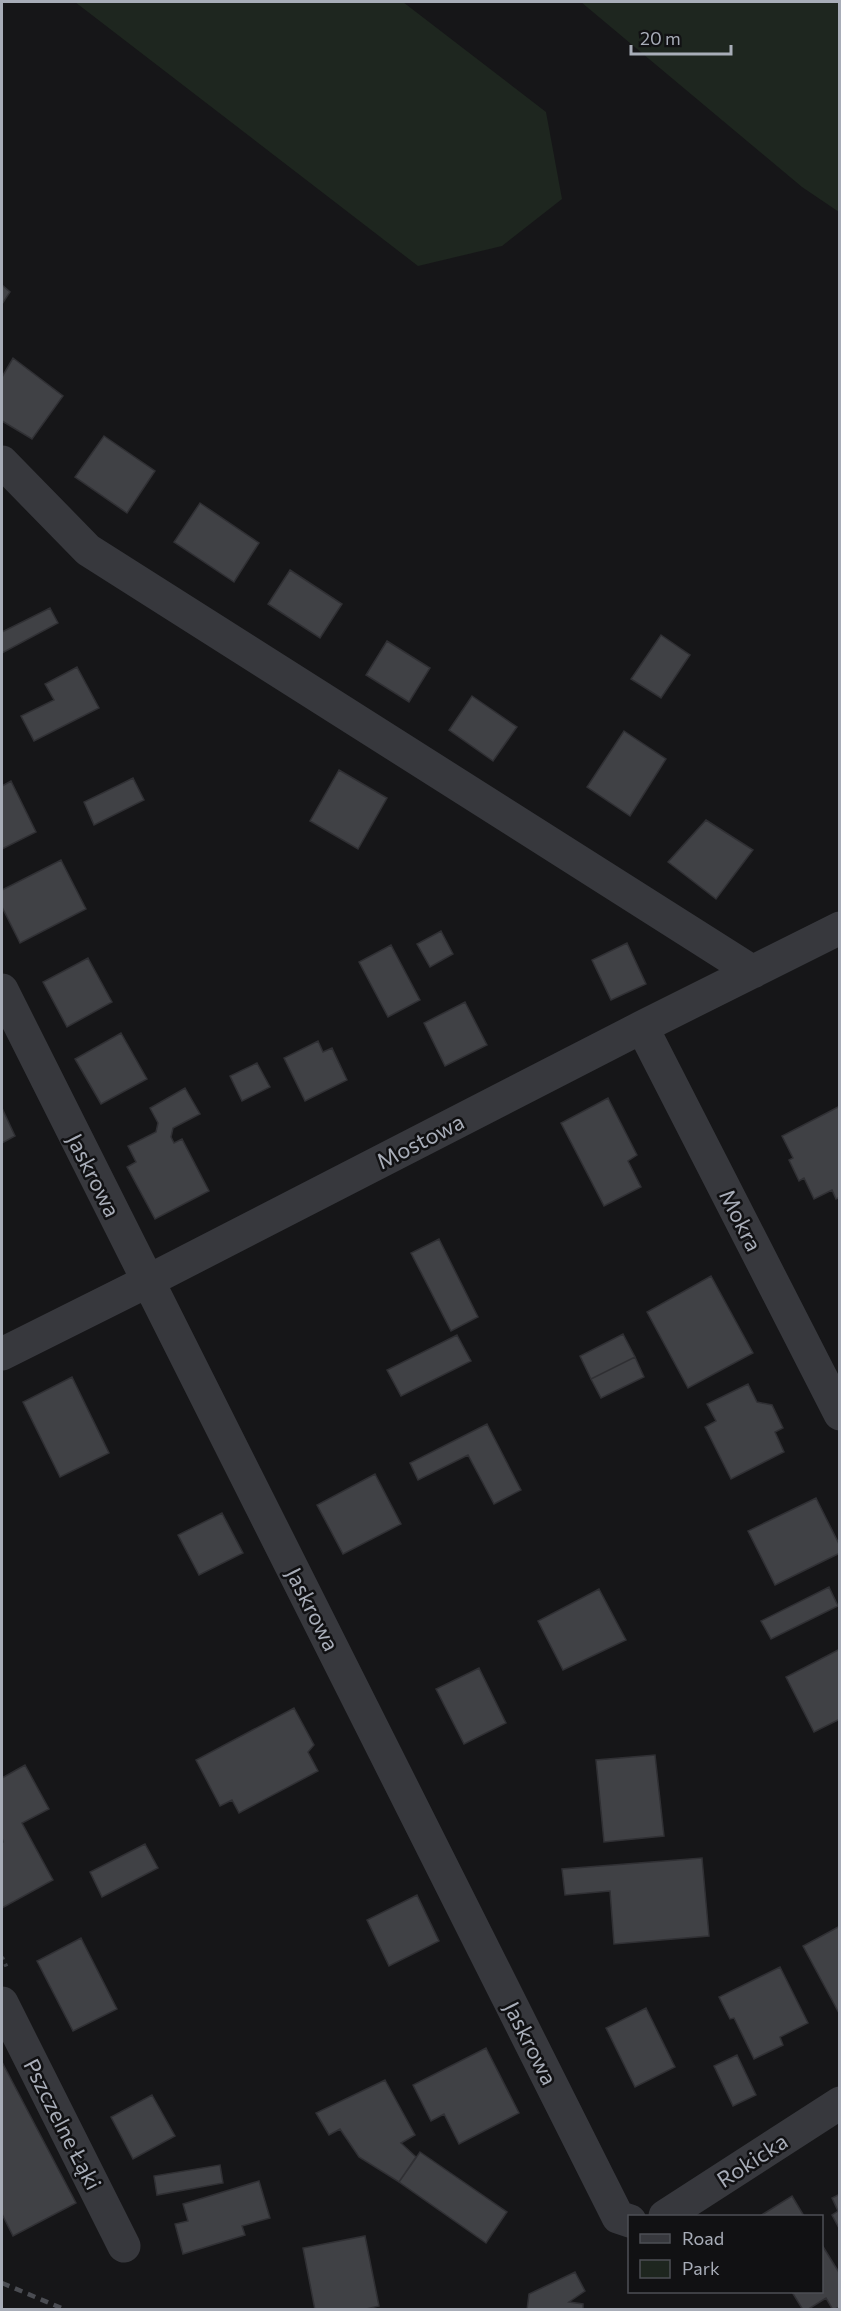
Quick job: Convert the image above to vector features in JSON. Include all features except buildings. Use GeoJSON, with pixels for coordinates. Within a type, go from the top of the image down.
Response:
{"type":"FeatureCollection","features":[{"type":"Feature","properties":{"kind":"street"},"geometry":{"type":"LineString","coordinates":[[2,462],[88,550],[753,972]]}},
{"type":"Feature","properties":{"kind":"street","name":"Mostowa"},"geometry":{"type":"LineString","coordinates":[[2,1354],[840,928]]}},
{"type":"Feature","properties":{"kind":"street","name":"Jaskrowa"},"geometry":{"type":"LineString","coordinates":[[2,990],[618,2217],[628,2220]]}},
{"type":"Feature","properties":{"kind":"street","name":"Mokra"},"geometry":{"type":"LineString","coordinates":[[642,1027],[840,1414]]}},
{"type":"Feature","properties":{"kind":"street","name":"Pszczelne Łąki"},"geometry":{"type":"LineString","coordinates":[[2,2002],[124,2246]]}},
{"type":"Feature","properties":{"kind":"street","name":"Rokicka"},"geometry":{"type":"LineString","coordinates":[[667,2215],[840,2103]]}},
{"type":"Feature","properties":{"kind":"green space"},"geometry":{"type":"Polygon","coordinates":[[[75,2],[403,2],[546,112],[562,199],[502,246],[418,266],[75,2]]]}},
{"type":"Feature","properties":{"kind":"green space"},"geometry":{"type":"Polygon","coordinates":[[[581,2],[839,2],[839,212],[802,187],[581,2]]]}},
{"type":"Feature","properties":{"kind":"railway"},"geometry":{"type":"LineString","coordinates":[[2,2283],[66,2310]]}}]}
